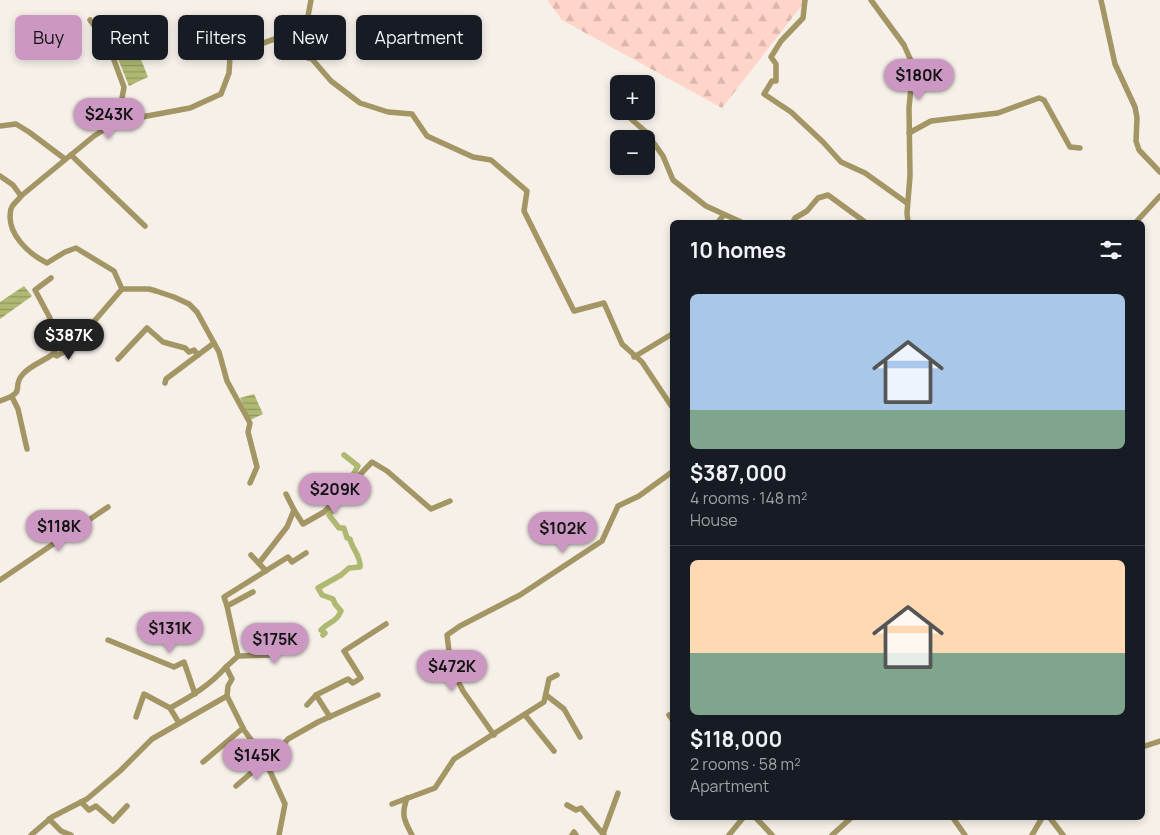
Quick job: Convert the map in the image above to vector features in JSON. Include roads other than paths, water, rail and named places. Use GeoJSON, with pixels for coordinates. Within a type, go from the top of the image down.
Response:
{"type":"FeatureCollection","features":[{"type":"Feature","properties":{"kind":"street"},"geometry":{"type":"LineString","coordinates":[[308,15],[311,0]]}},
{"type":"Feature","properties":{"kind":"street"},"geometry":{"type":"LineString","coordinates":[[805,0],[802,18],[780,41],[771,57],[776,64],[776,81],[772,81],[764,94],[797,117],[841,162],[865,173],[907,203]]}},
{"type":"Feature","properties":{"kind":"street"},"geometry":{"type":"LineString","coordinates":[[871,0],[904,45],[912,64],[909,108],[910,176],[907,203],[908,220]]}},
{"type":"Feature","properties":{"kind":"street"},"geometry":{"type":"LineString","coordinates":[[1102,0],[1115,64],[1135,107],[1137,118],[1136,141],[1139,150],[1160,172]]}},
{"type":"Feature","properties":{"kind":"street"},"geometry":{"type":"LineString","coordinates":[[90,20],[108,44],[124,91],[118,120],[115,124],[94,136],[21,196],[10,210],[13,231],[28,252],[47,263],[65,252],[76,248],[114,270],[122,289]]}},
{"type":"Feature","properties":{"kind":"street"},"geometry":{"type":"LineString","coordinates":[[131,119],[190,108],[221,94],[229,73],[230,57],[252,46],[274,40]]}},
{"type":"Feature","properties":{"kind":"street"},"geometry":{"type":"LineString","coordinates":[[313,60],[332,81],[360,103],[388,112],[412,114],[427,136],[473,157],[490,160],[527,191],[524,211],[574,311],[604,303],[622,344],[634,357],[642,362],[670,404]]}},
{"type":"Feature","properties":{"kind":"street"},"geometry":{"type":"LineString","coordinates":[[909,133],[931,121],[998,113],[1039,98],[1044,100],[1070,147],[1080,148]]}},
{"type":"Feature","properties":{"kind":"street"},"geometry":{"type":"LineString","coordinates":[[632,120],[646,132],[663,156],[673,180],[706,206],[734,220]]}},
{"type":"Feature","properties":{"kind":"street"},"geometry":{"type":"LineString","coordinates":[[0,126],[16,124],[68,157],[145,226]]}},
{"type":"Feature","properties":{"kind":"street"},"geometry":{"type":"LineString","coordinates":[[0,176],[13,185],[21,196]]}},
{"type":"Feature","properties":{"kind":"street"},"geometry":{"type":"LineString","coordinates":[[794,220],[808,211],[818,198],[828,195],[862,220]]}},
{"type":"Feature","properties":{"kind":"street"},"geometry":{"type":"LineString","coordinates":[[1138,220],[1160,196]]}},
{"type":"Feature","properties":{"kind":"street"},"geometry":{"type":"LineString","coordinates":[[720,220],[723,216]]}},
{"type":"Feature","properties":{"kind":"street"},"geometry":{"type":"LineString","coordinates":[[51,278],[35,290],[50,318],[53,354]]}},
{"type":"Feature","properties":{"kind":"street"},"geometry":{"type":"LineString","coordinates":[[0,401],[12,397],[18,392],[20,378],[24,373],[53,354],[57,356],[72,347],[122,289],[156,290],[189,304],[197,312],[219,352],[227,381],[250,422],[248,432],[257,467],[250,483]]}},
{"type":"Feature","properties":{"kind":"street"},"geometry":{"type":"LineString","coordinates":[[118,359],[147,328],[163,342],[185,348],[189,352],[194,350],[198,355]]}},
{"type":"Feature","properties":{"kind":"street"},"geometry":{"type":"LineString","coordinates":[[634,357],[670,335]]}},
{"type":"Feature","properties":{"kind":"street"},"geometry":{"type":"LineString","coordinates":[[165,383],[166,379],[214,343]]}},
{"type":"Feature","properties":{"kind":"street"},"geometry":{"type":"LineString","coordinates":[[12,397],[18,409],[27,449]]}},
{"type":"Feature","properties":{"kind":"street"},"geometry":{"type":"LineString","coordinates":[[286,494],[304,524],[324,512],[372,462],[387,471],[431,509],[450,501]]}},
{"type":"Feature","properties":{"kind":"street"},"geometry":{"type":"LineString","coordinates":[[494,735],[463,691],[451,668],[447,635],[460,626],[520,595],[602,540],[618,506],[638,496],[670,473]]}},
{"type":"Feature","properties":{"kind":"street"},"geometry":{"type":"LineString","coordinates":[[0,580],[108,507]]}},
{"type":"Feature","properties":{"kind":"street"},"geometry":{"type":"LineString","coordinates":[[259,563],[287,527],[294,510]]}},
{"type":"Feature","properties":{"kind":"street"},"geometry":{"type":"LineString","coordinates":[[238,656],[228,606],[224,597],[288,557],[292,562],[306,553]]}},
{"type":"Feature","properties":{"kind":"street"},"geometry":{"type":"LineString","coordinates":[[251,555],[266,571]]}},
{"type":"Feature","properties":{"kind":"street"},"geometry":{"type":"LineString","coordinates":[[228,606],[253,592]]}},
{"type":"Feature","properties":{"kind":"street"},"geometry":{"type":"LineString","coordinates":[[306,705],[316,695],[348,679],[353,683],[361,678],[344,651],[386,624]]}},
{"type":"Feature","properties":{"kind":"street"},"geometry":{"type":"LineString","coordinates":[[170,708],[213,681],[238,656],[272,656],[287,630]]}},
{"type":"Feature","properties":{"kind":"street"},"geometry":{"type":"LineString","coordinates":[[108,640],[174,667],[184,662],[195,694]]}},
{"type":"Feature","properties":{"kind":"street"},"geometry":{"type":"LineString","coordinates":[[226,667],[232,679],[228,686],[227,696],[243,728],[264,759],[285,804],[280,835]]}},
{"type":"Feature","properties":{"kind":"street"},"geometry":{"type":"LineString","coordinates":[[392,804],[435,788],[454,759],[544,702],[549,679],[557,675]]}},
{"type":"Feature","properties":{"kind":"street"},"geometry":{"type":"LineString","coordinates":[[136,716],[144,694],[170,708],[179,724]]}},
{"type":"Feature","properties":{"kind":"street"},"geometry":{"type":"LineString","coordinates":[[316,695],[330,717]]}},
{"type":"Feature","properties":{"kind":"street"},"geometry":{"type":"LineString","coordinates":[[236,786],[288,739],[318,722],[378,695]]}},
{"type":"Feature","properties":{"kind":"street"},"geometry":{"type":"LineString","coordinates":[[546,695],[564,709],[580,737]]}},
{"type":"Feature","properties":{"kind":"street"},"geometry":{"type":"LineString","coordinates":[[31,835],[49,819],[81,802],[120,771],[152,739],[227,696]]}},
{"type":"Feature","properties":{"kind":"street"},"geometry":{"type":"LineString","coordinates":[[525,715],[554,751]]}},
{"type":"Feature","properties":{"kind":"street"},"geometry":{"type":"LineString","coordinates":[[202,762],[243,728]]}},
{"type":"Feature","properties":{"kind":"street"},"geometry":{"type":"LineString","coordinates":[[1145,746],[1160,741]]}},
{"type":"Feature","properties":{"kind":"street"},"geometry":{"type":"LineString","coordinates":[[603,835],[618,793]]}},
{"type":"Feature","properties":{"kind":"street"},"geometry":{"type":"LineString","coordinates":[[407,798],[403,810],[407,826],[412,835]]}},
{"type":"Feature","properties":{"kind":"street"},"geometry":{"type":"LineString","coordinates":[[81,802],[89,810],[96,806],[113,821],[127,806]]}},
{"type":"Feature","properties":{"kind":"street"},"geometry":{"type":"LineString","coordinates":[[566,805],[576,810],[581,808],[603,835]]}},
{"type":"Feature","properties":{"kind":"street"},"geometry":{"type":"LineString","coordinates":[[49,819],[61,831],[71,835]]}},
{"type":"Feature","properties":{"kind":"street"},"geometry":{"type":"LineString","coordinates":[[728,835],[741,820]]}},
{"type":"Feature","properties":{"kind":"street"},"geometry":{"type":"LineString","coordinates":[[758,820],[772,835]]}},
{"type":"Feature","properties":{"kind":"street"},"geometry":{"type":"LineString","coordinates":[[832,835],[849,820]]}},
{"type":"Feature","properties":{"kind":"street"},"geometry":{"type":"LineString","coordinates":[[954,820],[965,835]]}},
{"type":"Feature","properties":{"kind":"street"},"geometry":{"type":"LineString","coordinates":[[1032,835],[1041,820]]}},
{"type":"Feature","properties":{"kind":"street"},"geometry":{"type":"LineString","coordinates":[[1052,820],[1063,835]]}},
{"type":"Feature","properties":{"kind":"waterway"},"geometry":{"type":"LineString","coordinates":[[344,455],[358,466],[347,486]]}},
{"type":"Feature","properties":{"kind":"waterway"},"geometry":{"type":"LineString","coordinates":[[323,635],[325,633],[321,630],[335,620],[341,611],[333,599],[322,595],[318,588],[341,575],[349,568],[360,567],[358,556],[350,539],[347,538],[344,528],[339,528],[329,515],[339,498]]}}]}
